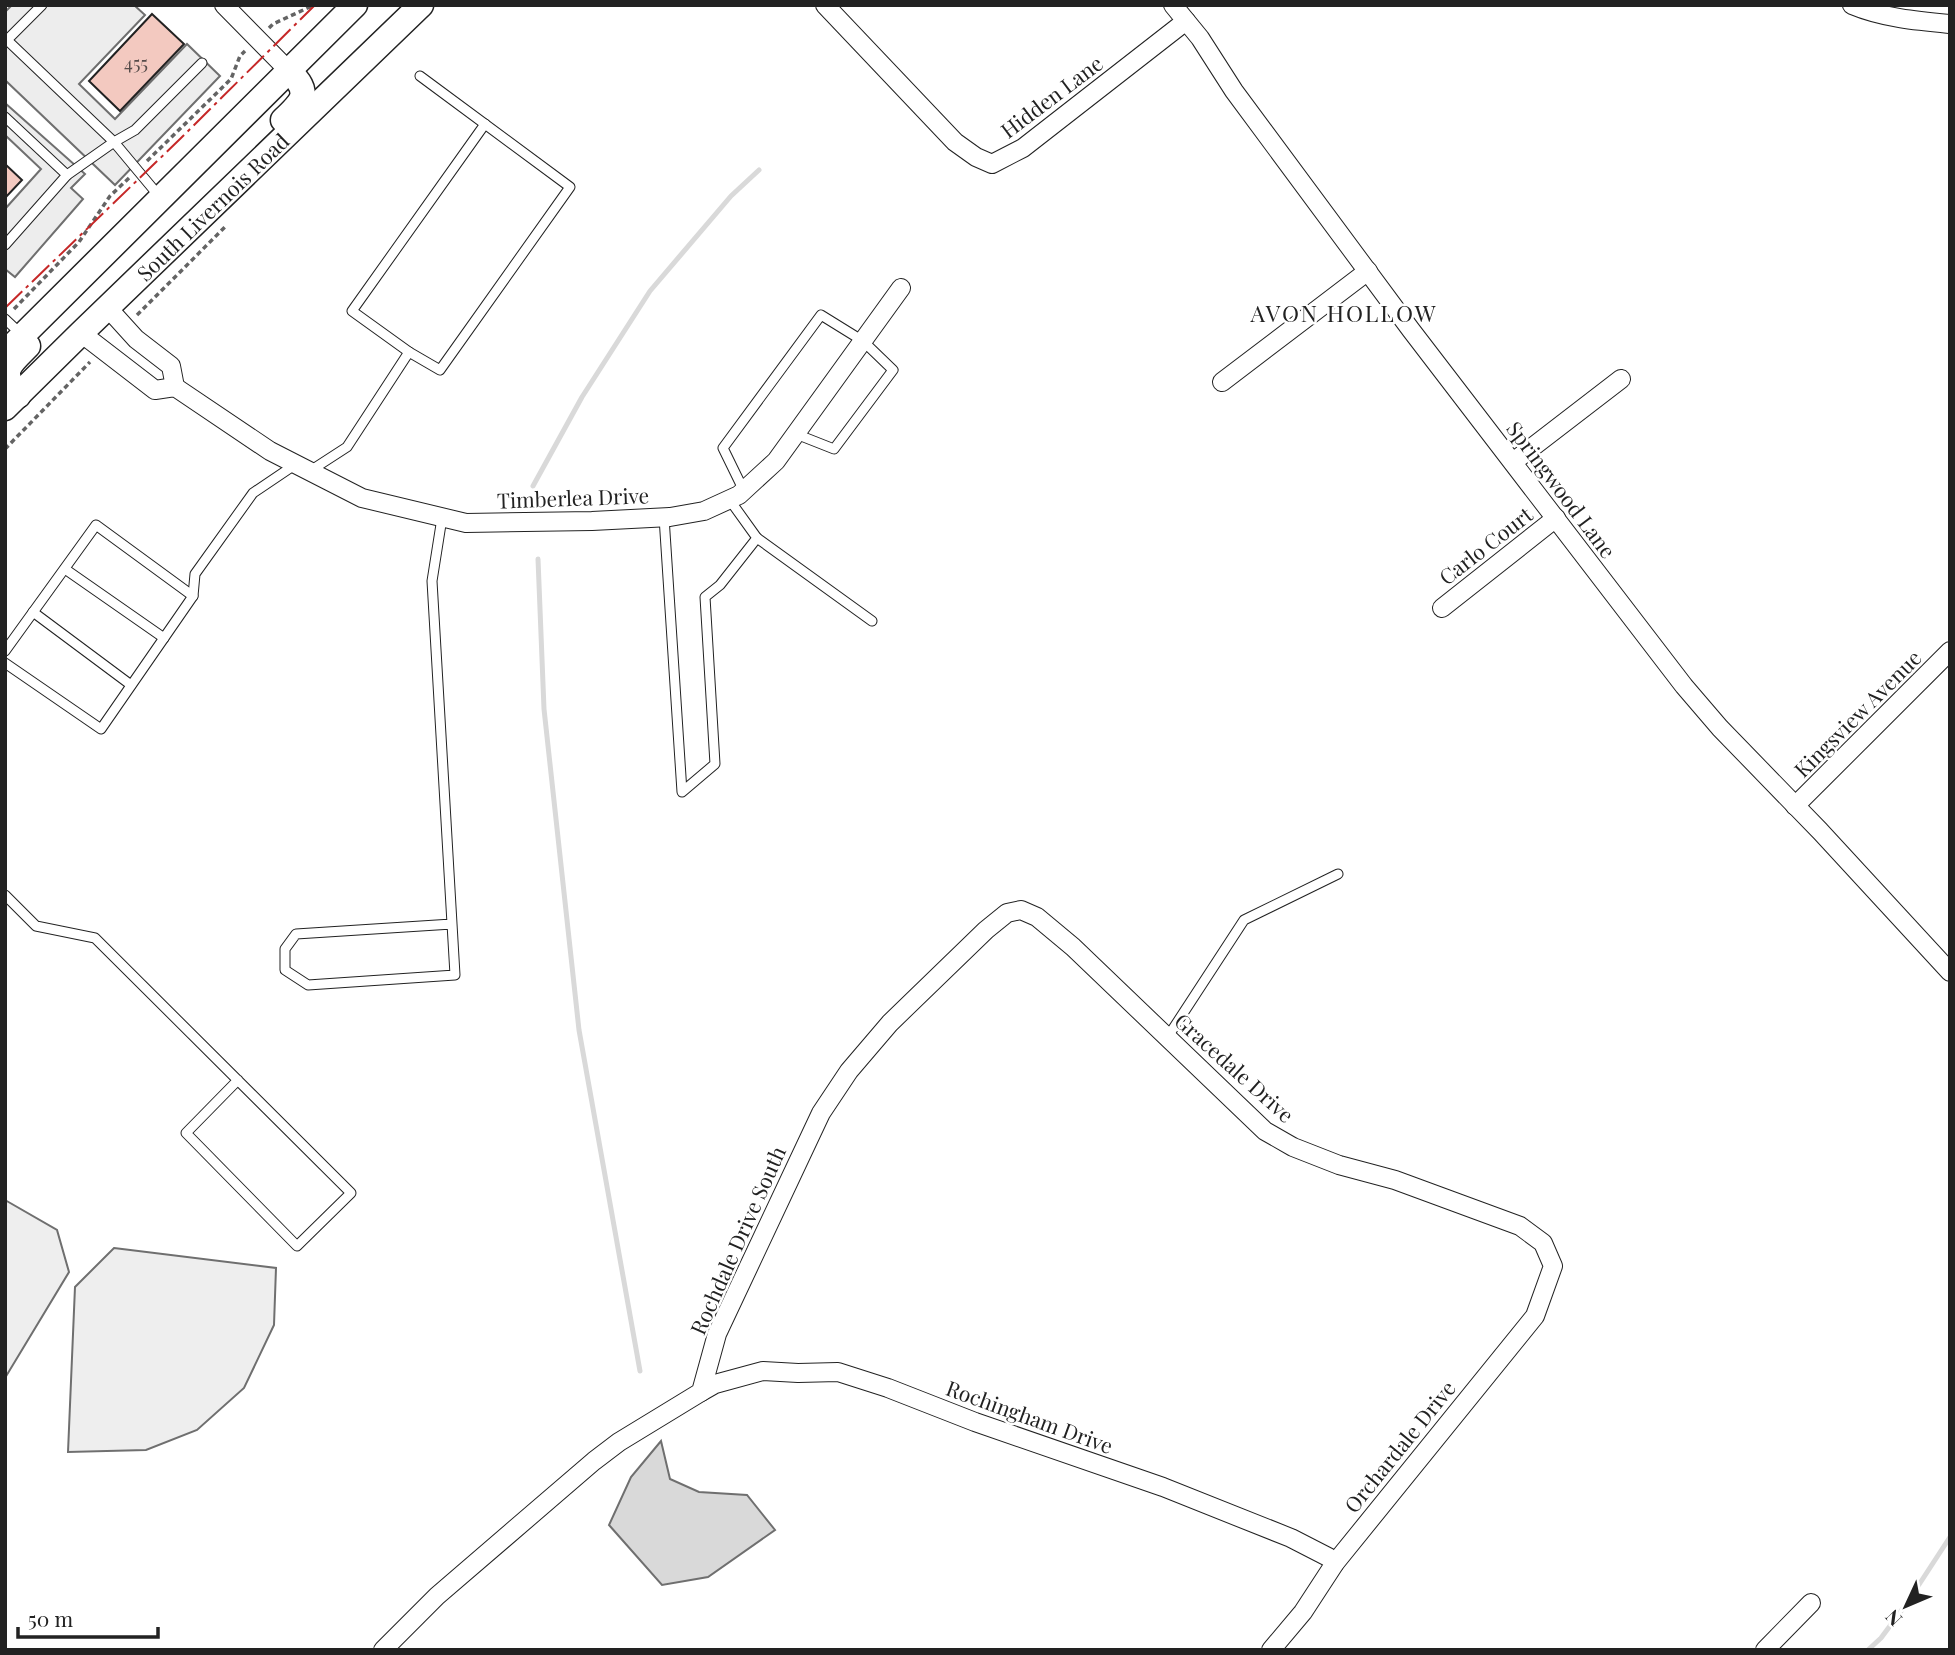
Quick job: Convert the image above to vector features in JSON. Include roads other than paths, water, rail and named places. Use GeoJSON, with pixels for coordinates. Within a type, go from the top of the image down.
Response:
{"type":"FeatureCollection","features":[{"type":"Feature","properties":{"kind":"main road","name":"South Livernois Road"},"geometry":{"type":"LineString","coordinates":[[27,340],[96,280],[106,253],[355,5]]}},
{"type":"Feature","properties":{"kind":"main road","name":"South Livernois Road"},"geometry":{"type":"LineString","coordinates":[[12,402],[421,5]]}},
{"type":"Feature","properties":{"kind":"main road"},"geometry":{"type":"LineString","coordinates":[[150,267],[167,231],[300,103],[304,92],[299,80],[289,71]]}},
{"type":"Feature","properties":{"kind":"main road"},"geometry":{"type":"LineString","coordinates":[[5,353],[27,340]]}},
{"type":"Feature","properties":{"kind":"main road"},"geometry":{"type":"LineString","coordinates":[[12,402],[6,373],[27,340]]}},
{"type":"Feature","properties":{"kind":"street"},"geometry":{"type":"LineString","coordinates":[[224,5],[289,71]]}},
{"type":"Feature","properties":{"kind":"street","name":"Hidden Lane"},"geometry":{"type":"LineString","coordinates":[[825,5],[955,142],[976,158],[992,164],[1023,148],[1186,21]]}},
{"type":"Feature","properties":{"kind":"street","name":"Springwood Lane"},"geometry":{"type":"LineString","coordinates":[[1173,5],[1200,38],[1234,91],[1368,271],[1684,686],[1720,728],[1950,972]]}},
{"type":"Feature","properties":{"kind":"street"},"geometry":{"type":"LineString","coordinates":[[1852,5],[1915,21],[1950,24]]}},
{"type":"Feature","properties":{"kind":"street"},"geometry":{"type":"LineString","coordinates":[[1222,382],[1368,271]]}},
{"type":"Feature","properties":{"kind":"street","name":"Timberlea Drive"},"geometry":{"type":"LineString","coordinates":[[81,333],[155,390],[175,387],[270,451],[362,498],[466,523],[592,521],[664,517],[704,510],[736,495],[776,461],[901,288]]}},
{"type":"Feature","properties":{"kind":"street","name":"Timberlea Drive"},"geometry":{"type":"LineString","coordinates":[[107,307],[136,339],[171,366],[175,387]]}},
{"type":"Feature","properties":{"kind":"street"},"geometry":{"type":"LineString","coordinates":[[1513,462],[1621,379]]}},
{"type":"Feature","properties":{"kind":"street","name":"Carlo Court"},"geometry":{"type":"LineString","coordinates":[[1442,608],[1556,518]]}},
{"type":"Feature","properties":{"kind":"street","name":"Kingsview Avenue"},"geometry":{"type":"LineString","coordinates":[[1795,806],[1950,652]]}},
{"type":"Feature","properties":{"kind":"street","name":"Gracedale Drive"},"geometry":{"type":"LineString","coordinates":[[1021,909],[1037,917],[1073,947],[1265,1131],[1293,1147],[1339,1165],[1395,1180],[1520,1226],[1543,1243],[1553,1266]]}},
{"type":"Feature","properties":{"kind":"street","name":"Rochdale Drive South"},"geometry":{"type":"LineString","coordinates":[[701,1392],[717,1334],[821,1113],[849,1071],[890,1023],[986,930],[1007,914],[1021,909]]}},
{"type":"Feature","properties":{"kind":"street","name":"Orchardale Drive"},"geometry":{"type":"LineString","coordinates":[[1271,1650],[1303,1612],[1335,1563],[1535,1316],[1553,1266]]}},
{"type":"Feature","properties":{"kind":"street","name":"Rochingham Drive"},"geometry":{"type":"LineString","coordinates":[[701,1392],[715,1384],[763,1371],[838,1372],[1163,1487],[1291,1538],[1335,1563]]}},
{"type":"Feature","properties":{"kind":"street"},"geometry":{"type":"LineString","coordinates":[[383,1650],[437,1596],[594,1461],[701,1392]]}},
{"type":"Feature","properties":{"kind":"street"},"geometry":{"type":"LineString","coordinates":[[1765,1650],[1811,1603]]}},
{"type":"Feature","properties":{"kind":"lane"},"geometry":{"type":"LineString","coordinates":[[42,5],[7,40],[114,142],[161,198]]}},
{"type":"Feature","properties":{"kind":"lane"},"geometry":{"type":"LineString","coordinates":[[5,245],[67,175],[135,130],[202,63]]}},
{"type":"Feature","properties":{"kind":"lane"},"geometry":{"type":"LineString","coordinates":[[420,76],[485,124],[570,187],[440,370],[409,352],[352,311],[485,124]]}},
{"type":"Feature","properties":{"kind":"lane"},"geometry":{"type":"LineString","coordinates":[[5,117],[67,175]]}},
{"type":"Feature","properties":{"kind":"lane"},"geometry":{"type":"LineString","coordinates":[[796,434],[834,449],[893,370],[863,341],[821,315],[723,448],[736,495],[757,538],[872,621]]}},
{"type":"Feature","properties":{"kind":"lane"},"geometry":{"type":"LineString","coordinates":[[5,319],[27,340]]}},
{"type":"Feature","properties":{"kind":"lane"},"geometry":{"type":"LineString","coordinates":[[5,663],[100,729],[193,596],[195,574],[253,492],[347,447],[409,352]]}},
{"type":"Feature","properties":{"kind":"lane"},"geometry":{"type":"LineString","coordinates":[[664,517],[682,792],[715,764],[705,597],[720,585],[757,538]]}},
{"type":"Feature","properties":{"kind":"lane"},"geometry":{"type":"LineString","coordinates":[[443,518],[432,581],[455,975],[308,985],[285,970],[285,949],[296,934],[452,924]]}},
{"type":"Feature","properties":{"kind":"lane"},"geometry":{"type":"LineString","coordinates":[[5,651],[96,525],[193,596]]}},
{"type":"Feature","properties":{"kind":"lane"},"geometry":{"type":"LineString","coordinates":[[65,569],[164,638]]}},
{"type":"Feature","properties":{"kind":"lane"},"geometry":{"type":"LineString","coordinates":[[33,612],[131,685]]}},
{"type":"Feature","properties":{"kind":"lane"},"geometry":{"type":"LineString","coordinates":[[1167,1038],[1244,920],[1338,874]]}},
{"type":"Feature","properties":{"kind":"lane"},"geometry":{"type":"LineString","coordinates":[[5,895],[36,926],[95,938],[238,1080],[351,1193],[297,1246],[186,1133],[238,1080]]}},
{"type":"Feature","properties":{"kind":"waterway"},"geometry":{"type":"LineString","coordinates":[[533,486],[582,397],[650,291],[731,196],[759,170]]}},
{"type":"Feature","properties":{"kind":"waterway"},"geometry":{"type":"LineString","coordinates":[[538,559],[544,709],[579,1030],[640,1371]]}},
{"type":"Feature","properties":{"kind":"waterway"},"geometry":{"type":"LineString","coordinates":[[1868,1650],[1881,1638],[1907,1603],[1950,1537]]}},
{"type":"Feature","properties":{"kind":"district","name":"AVON HOLLOW"},"geometry":{"type":"Point","coordinates":[1344,312]}}]}
